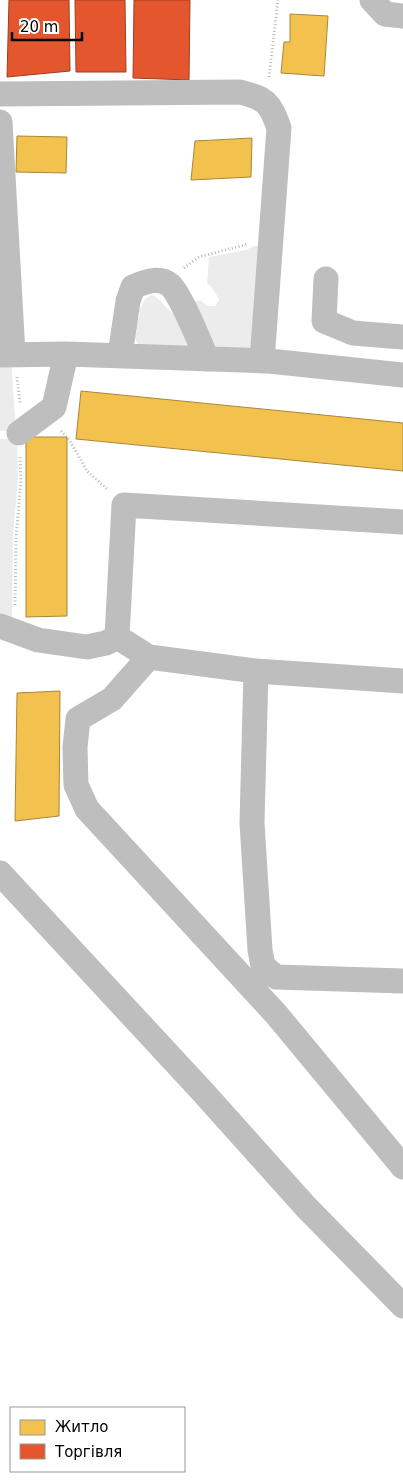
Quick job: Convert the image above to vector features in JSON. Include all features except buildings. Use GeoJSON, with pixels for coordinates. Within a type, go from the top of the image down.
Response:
{"type":"FeatureCollection","features":[{"type":"Feature","properties":{"kind":"street"},"geometry":{"type":"LineString","coordinates":[[372,0],[386,14],[403,16]]}},
{"type":"Feature","properties":{"kind":"street"},"geometry":{"type":"LineString","coordinates":[[0,94],[240,92],[259,97],[272,108],[279,128],[262,361]]}},
{"type":"Feature","properties":{"kind":"street"},"geometry":{"type":"LineString","coordinates":[[0,122],[7,354],[120,355],[262,361],[403,374]]}},
{"type":"Feature","properties":{"kind":"street"},"geometry":{"type":"LineString","coordinates":[[326,279],[324,321],[353,333],[403,337]]}},
{"type":"Feature","properties":{"kind":"street"},"geometry":{"type":"LineString","coordinates":[[120,355],[128,301],[133,288],[145,281],[160,280],[170,285],[179,299],[207,359]]}},
{"type":"Feature","properties":{"kind":"street"},"geometry":{"type":"LineString","coordinates":[[19,434],[54,407],[66,354]]}},
{"type":"Feature","properties":{"kind":"street"},"geometry":{"type":"LineString","coordinates":[[117,637],[124,505],[403,522]]}},
{"type":"Feature","properties":{"kind":"street"},"geometry":{"type":"LineString","coordinates":[[7,628],[38,640],[87,647],[106,643],[117,637]]}},
{"type":"Feature","properties":{"kind":"street"},"geometry":{"type":"LineString","coordinates":[[117,637],[149,657],[256,671],[403,681]]}},
{"type":"Feature","properties":{"kind":"street"},"geometry":{"type":"LineString","coordinates":[[149,657],[112,699],[78,719],[75,747],[76,785],[87,809],[276,1014],[403,1167]]}},
{"type":"Feature","properties":{"kind":"street"},"geometry":{"type":"LineString","coordinates":[[256,671],[252,823],[260,950],[263,966],[276,977],[403,981]]}},
{"type":"Feature","properties":{"kind":"street"},"geometry":{"type":"LineString","coordinates":[[0,873],[202,1091],[306,1207],[403,1306]]}},
{"type":"Feature","properties":{"kind":"path"},"geometry":{"type":"LineString","coordinates":[[266,103],[278,0]]}},
{"type":"Feature","properties":{"kind":"path"},"geometry":{"type":"LineString","coordinates":[[170,285],[181,271],[199,257],[271,237]]}},
{"type":"Feature","properties":{"kind":"path"},"geometry":{"type":"LineString","coordinates":[[7,354],[20,398],[21,481],[7,628]]}},
{"type":"Feature","properties":{"kind":"path"},"geometry":{"type":"LineString","coordinates":[[43,416],[64,432],[86,471],[124,505]]}},
{"type":"Feature","properties":{"kind":"shaded area"},"geometry":{"type":"Polygon","coordinates":[[[259,246],[258,352],[210,355],[195,301],[201,301],[208,306],[215,306],[219,300],[214,290],[207,283],[209,257],[246,250],[259,246]]]}},
{"type":"Feature","properties":{"kind":"shaded area"},"geometry":{"type":"Polygon","coordinates":[[[152,295],[174,314],[189,349],[142,354],[134,335],[137,331],[135,328],[140,314],[139,311],[145,299],[152,295]]]}},
{"type":"Feature","properties":{"kind":"shaded area"},"geometry":{"type":"Polygon","coordinates":[[[11,357],[16,431],[0,431],[0,358],[11,357]]]}},
{"type":"Feature","properties":{"kind":"shaded area"},"geometry":{"type":"Polygon","coordinates":[[[0,439],[17,439],[18,479],[13,534],[12,622],[0,616],[0,439]]]}}]}
